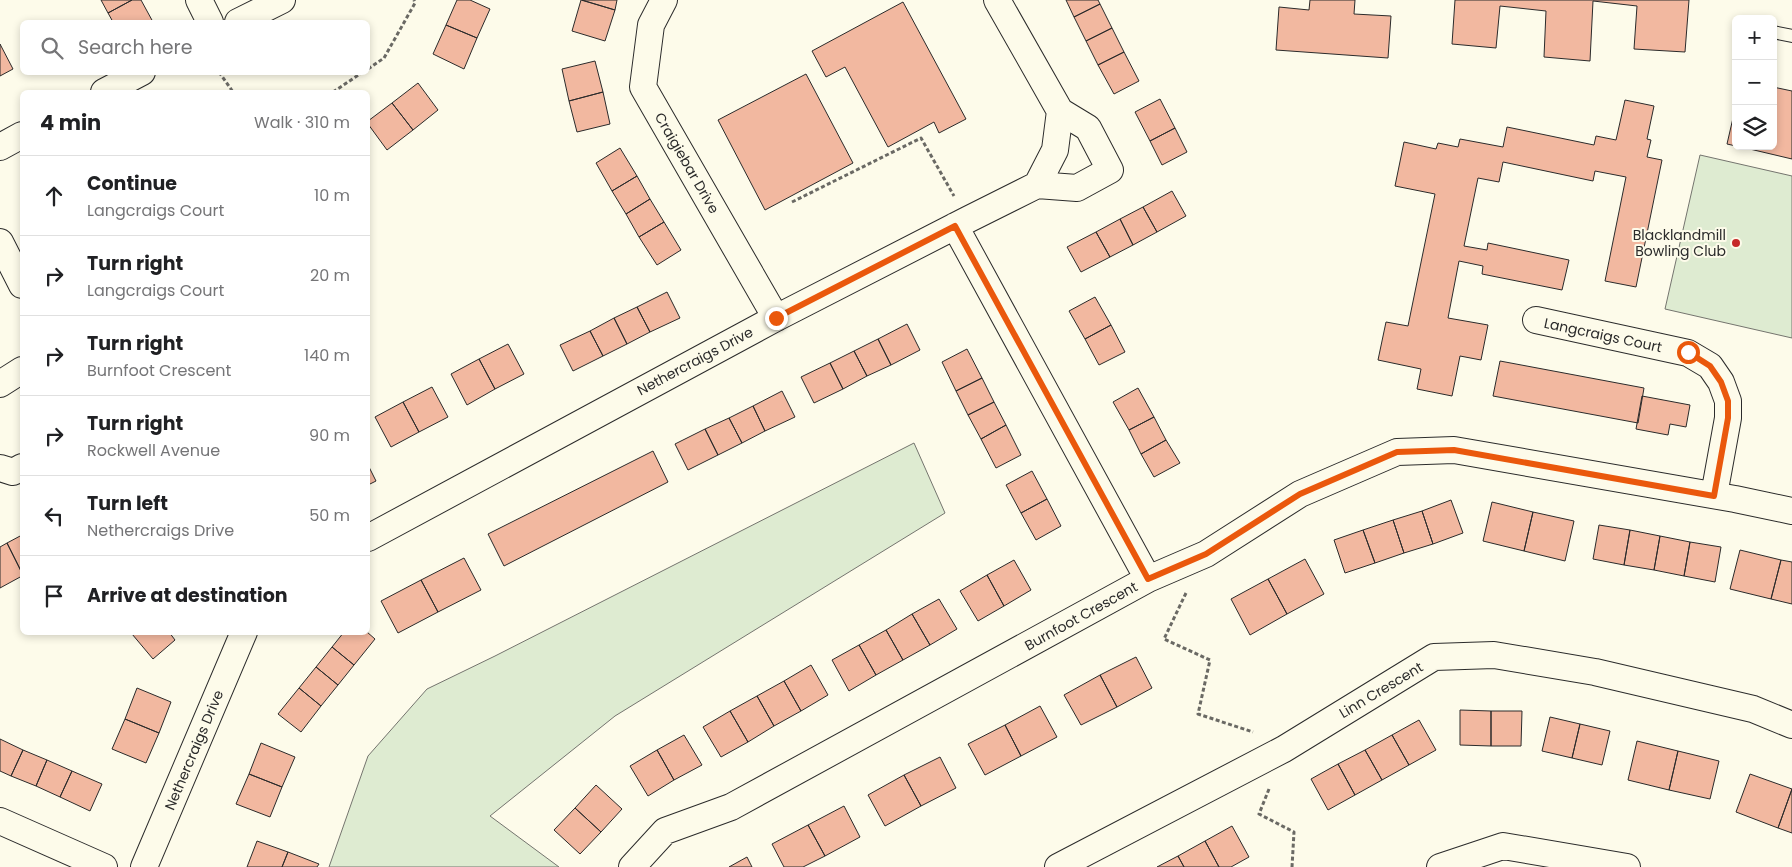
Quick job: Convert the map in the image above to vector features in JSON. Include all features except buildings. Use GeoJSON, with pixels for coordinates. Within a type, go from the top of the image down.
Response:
{"type":"FeatureCollection","features":[{"type":"Feature","properties":{"kind":"street"},"geometry":{"type":"LineString","coordinates":[[199,0],[209,20]]}},
{"type":"Feature","properties":{"kind":"street"},"geometry":{"type":"LineString","coordinates":[[242,20],[282,0]]}},
{"type":"Feature","properties":{"kind":"street","name":"Craigiebar Drive"},"geometry":{"type":"LineString","coordinates":[[664,0],[651,25],[643,87],[776,318]]}},
{"type":"Feature","properties":{"kind":"street"},"geometry":{"type":"LineString","coordinates":[[997,0],[1060,111],[1088,128],[1110,170],[1077,188],[1037,185],[1055,150],[1060,111]]}},
{"type":"Feature","properties":{"kind":"street"},"geometry":{"type":"LineString","coordinates":[[108,90],[136,75]]}},
{"type":"Feature","properties":{"kind":"street"},"geometry":{"type":"LineString","coordinates":[[0,147],[20,137]]}},
{"type":"Feature","properties":{"kind":"street","name":"Nethercraigs Drive"},"geometry":{"type":"LineString","coordinates":[[370,537],[776,318],[1037,185]]}},
{"type":"Feature","properties":{"kind":"street"},"geometry":{"type":"LineString","coordinates":[[961,223],[1148,579]]}},
{"type":"Feature","properties":{"kind":"street"},"geometry":{"type":"LineString","coordinates":[[0,242],[20,281]]}},
{"type":"Feature","properties":{"kind":"street","name":"Langcraigs Court"},"geometry":{"type":"LineString","coordinates":[[1536,320],[1688,352],[1710,366],[1721,382],[1728,401],[1728,418],[1714,496]]}},
{"type":"Feature","properties":{"kind":"street"},"geometry":{"type":"LineString","coordinates":[[0,384],[20,371]]}},
{"type":"Feature","properties":{"kind":"street","name":"Burnfoot Crescent"},"geometry":{"type":"LineString","coordinates":[[632,867],[665,831],[731,807],[1148,579],[1206,554],[1300,494],[1397,452],[1454,450],[1792,511]]}},
{"type":"Feature","properties":{"kind":"street"},"geometry":{"type":"LineString","coordinates":[[0,468],[12,472],[20,468]]}},
{"type":"Feature","properties":{"kind":"street","name":"Nethercraigs Drive"},"geometry":{"type":"LineString","coordinates":[[144,867],[243,635]]}},
{"type":"Feature","properties":{"kind":"street","name":"Linn Crescent"},"geometry":{"type":"LineString","coordinates":[[1058,867],[1284,749],[1434,657],[1494,655],[1595,672],[1753,709],[1792,725]]}},
{"type":"Feature","properties":{"kind":"street"},"geometry":{"type":"LineString","coordinates":[[0,821],[104,867]]}},
{"type":"Feature","properties":{"kind":"street"},"geometry":{"type":"LineString","coordinates":[[1440,867],[1502,846],[1627,867]]}},
{"type":"Feature","properties":{"kind":"lane"},"geometry":{"type":"LineString","coordinates":[[1777,33],[1792,36]]}},
{"type":"Feature","properties":{"kind":"path"},"geometry":{"type":"LineString","coordinates":[[370,68],[384,58],[415,3],[414,0]]}},
{"type":"Feature","properties":{"kind":"path"},"geometry":{"type":"LineString","coordinates":[[221,75],[232,90]]}},
{"type":"Feature","properties":{"kind":"path"},"geometry":{"type":"LineString","coordinates":[[336,90],[358,75]]}},
{"type":"Feature","properties":{"kind":"path"},"geometry":{"type":"LineString","coordinates":[[792,202],[921,138],[961,223]]}},
{"type":"Feature","properties":{"kind":"path"},"geometry":{"type":"LineString","coordinates":[[1206,554],[1164,639],[1210,660],[1198,714],[1270,737],[1284,749],[1259,814],[1294,832],[1292,867]]}},
{"type":"Feature","properties":{"kind":"green space","name":"Blacklandmill Bowling Club"},"geometry":{"type":"Polygon","coordinates":[[[1700,155],[1792,176],[1792,338],[1665,309],[1700,155]]]}},
{"type":"Feature","properties":{"kind":"green space"},"geometry":{"type":"Polygon","coordinates":[[[914,443],[945,513],[615,716],[490,816],[559,867],[329,867],[368,756],[427,689],[914,443]]]}},
{"type":"Feature","properties":{"kind":"place","name":"Blacklandmill Bowling Club"},"geometry":{"type":"Point","coordinates":[1736,243]}},
{"type":"Feature","properties":{"kind":"route"},"geometry":{"type":"LineString","coordinates":[[776,318],[955,226],[1148,579],[1206,554],[1300,494],[1397,452],[1454,450],[1714,496],[1728,418],[1728,401],[1721,382],[1710,366],[1688,352]]}}]}
